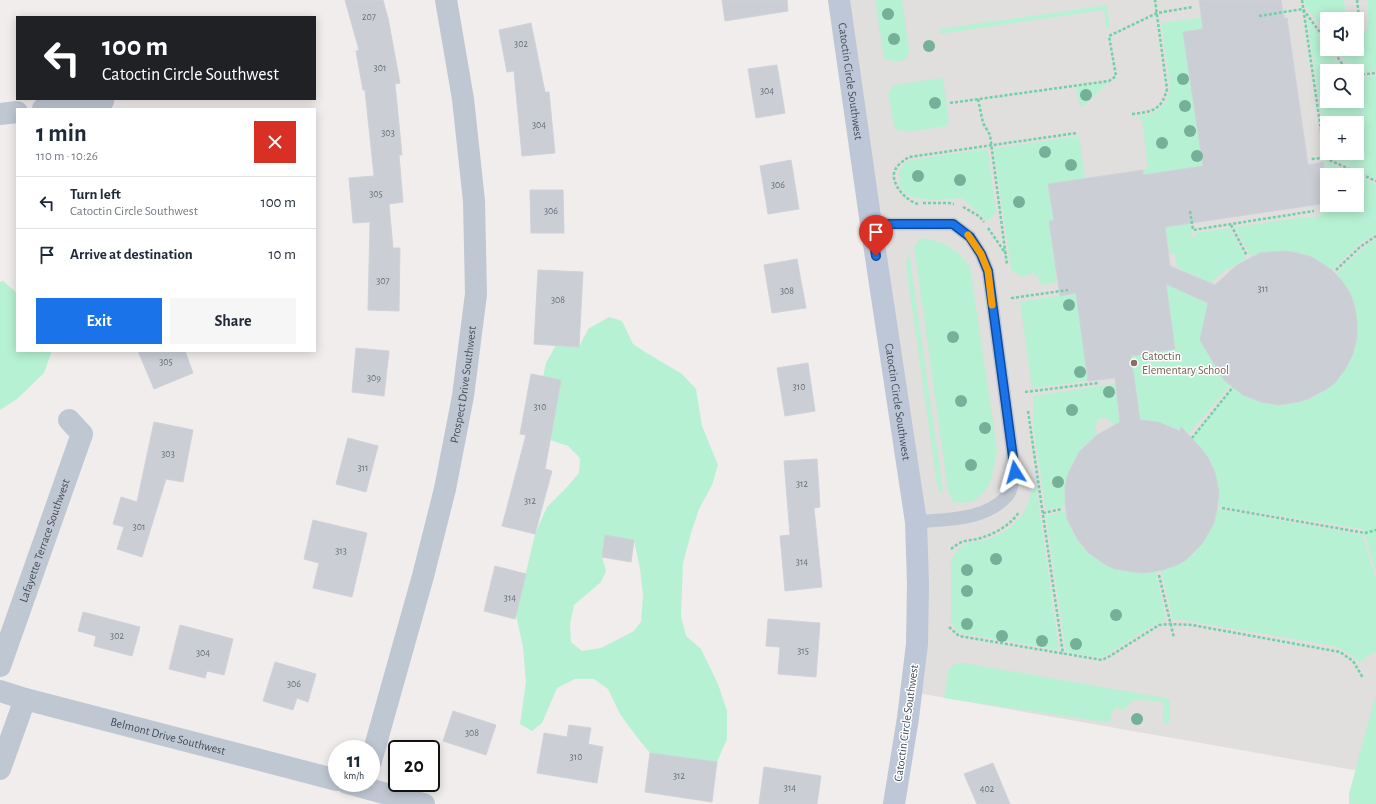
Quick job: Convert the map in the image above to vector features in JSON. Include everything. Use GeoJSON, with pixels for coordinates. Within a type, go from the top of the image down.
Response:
{"type":"FeatureCollection","features":[{"type":"Feature","properties":{"kind":"main road","name":"Catoctin Circle Southwest"},"geometry":{"type":"LineString","coordinates":[[839,0],[916,522],[918,584],[917,644],[908,718],[894,804]]}},
{"type":"Feature","properties":{"kind":"street","name":"Prospect Drive Southwest"},"geometry":{"type":"LineString","coordinates":[[377,740],[423,576],[445,489],[463,396],[476,294],[474,193],[463,99],[446,0]]}},
{"type":"Feature","properties":{"kind":"street"},"geometry":{"type":"LineString","coordinates":[[51,108],[102,102]]}},
{"type":"Feature","properties":{"kind":"street"},"geometry":{"type":"LineString","coordinates":[[0,114],[16,112]]}},
{"type":"Feature","properties":{"kind":"street","name":"Lafayette Terrace Southwest"},"geometry":{"type":"LineString","coordinates":[[0,666],[82,434],[69,420]]}},
{"type":"Feature","properties":{"kind":"street","name":"Belmont Drive Southwest"},"geometry":{"type":"LineString","coordinates":[[0,691],[25,699],[328,778]]}},
{"type":"Feature","properties":{"kind":"street"},"geometry":{"type":"LineString","coordinates":[[0,769],[25,699]]}},
{"type":"Feature","properties":{"kind":"street"},"geometry":{"type":"LineString","coordinates":[[380,791],[424,804]]}},
{"type":"Feature","properties":{"kind":"lane"},"geometry":{"type":"LineString","coordinates":[[871,224],[953,224],[970,237],[981,254],[988,271],[1015,472],[1009,494],[994,508],[972,517],[916,522]]}},
{"type":"Feature","properties":{"kind":"path"},"geometry":{"type":"LineString","coordinates":[[1132,114],[1146,113],[1156,108],[1164,100],[1167,89],[1154,0]]}},
{"type":"Feature","properties":{"kind":"path"},"geometry":{"type":"LineString","coordinates":[[1302,0],[1320,124]]}},
{"type":"Feature","properties":{"kind":"path"},"geometry":{"type":"LineString","coordinates":[[1357,0],[1358,12]]}},
{"type":"Feature","properties":{"kind":"path"},"geometry":{"type":"LineString","coordinates":[[950,103],[1109,81],[1116,76],[1109,36],[1156,12],[1192,7]]}},
{"type":"Feature","properties":{"kind":"path"},"geometry":{"type":"LineString","coordinates":[[1259,16],[1303,9]]}},
{"type":"Feature","properties":{"kind":"path"},"geometry":{"type":"LineString","coordinates":[[1303,9],[1320,32]]}},
{"type":"Feature","properties":{"kind":"path"},"geometry":{"type":"LineString","coordinates":[[1364,74],[1376,72]]}},
{"type":"Feature","properties":{"kind":"path"},"geometry":{"type":"LineString","coordinates":[[978,99],[983,123],[990,135],[1008,268]]}},
{"type":"Feature","properties":{"kind":"path"},"geometry":{"type":"LineString","coordinates":[[1006,254],[979,216],[966,208],[949,202],[917,204],[909,200],[897,186],[894,179],[894,172],[897,166],[909,157],[1077,133]]}},
{"type":"Feature","properties":{"kind":"path"},"geometry":{"type":"LineString","coordinates":[[1310,159],[1320,158]]}},
{"type":"Feature","properties":{"kind":"path"},"geometry":{"type":"LineString","coordinates":[[1331,160],[1376,181]]}},
{"type":"Feature","properties":{"kind":"path"},"geometry":{"type":"LineString","coordinates":[[1190,211],[1193,230],[1314,211]]}},
{"type":"Feature","properties":{"kind":"path"},"geometry":{"type":"LineString","coordinates":[[1231,225],[1247,256]]}},
{"type":"Feature","properties":{"kind":"path"},"geometry":{"type":"LineString","coordinates":[[1336,270],[1360,247],[1376,236]]}},
{"type":"Feature","properties":{"kind":"path"},"geometry":{"type":"LineString","coordinates":[[1013,306],[1012,298],[1068,290]]}},
{"type":"Feature","properties":{"kind":"path"},"geometry":{"type":"LineString","coordinates":[[1024,385],[1025,392],[1098,383]]}},
{"type":"Feature","properties":{"kind":"path"},"geometry":{"type":"LineString","coordinates":[[1192,438],[1233,387]]}},
{"type":"Feature","properties":{"kind":"path"},"geometry":{"type":"LineString","coordinates":[[1027,407],[1063,654]]}},
{"type":"Feature","properties":{"kind":"path"},"geometry":{"type":"LineString","coordinates":[[1222,508],[1365,533],[1376,530]]}},
{"type":"Feature","properties":{"kind":"path"},"geometry":{"type":"LineString","coordinates":[[1043,513],[1062,509]]}},
{"type":"Feature","properties":{"kind":"path"},"geometry":{"type":"LineString","coordinates":[[1159,575],[1174,638]]}},
{"type":"Feature","properties":{"kind":"path"},"geometry":{"type":"LineString","coordinates":[[949,626],[959,636],[1102,660],[1159,625],[1192,625],[1340,652],[1353,661],[1362,678]]}},
{"type":"Feature","properties":{"kind":"shaded area","name":"Catoctin Elementary School"},"geometry":{"type":"Polygon","coordinates":[[[839,0],[1376,0],[1376,774],[912,692],[918,584],[839,0]]]}},
{"type":"Feature","properties":{"kind":"green space"},"geometry":{"type":"Polygon","coordinates":[[[875,0],[902,0],[909,50],[908,55],[904,60],[894,61],[884,57],[875,0]]]}},
{"type":"Feature","properties":{"kind":"green space"},"geometry":{"type":"Polygon","coordinates":[[[1304,0],[1344,0],[1345,12],[1320,12],[1320,26],[1305,5],[1304,0]]]}},
{"type":"Feature","properties":{"kind":"green space"},"geometry":{"type":"Polygon","coordinates":[[[1368,0],[1376,0],[1376,70],[1364,71],[1364,64],[1347,64],[1341,56],[1364,56],[1364,33],[1368,27],[1368,0]]]}},
{"type":"Feature","properties":{"kind":"green space"},"geometry":{"type":"Polygon","coordinates":[[[1107,5],[1110,28],[1106,27],[1104,10],[939,34],[939,29],[1107,5]]]}},
{"type":"Feature","properties":{"kind":"green space"},"geometry":{"type":"Polygon","coordinates":[[[1207,17],[1203,166],[1143,175],[1143,170],[1148,169],[1142,119],[1140,119],[1139,116],[1152,113],[1162,107],[1168,98],[1170,85],[1161,23],[1207,17]]]}},
{"type":"Feature","properties":{"kind":"green space"},"geometry":{"type":"Polygon","coordinates":[[[1307,18],[1320,37],[1320,56],[1333,56],[1339,64],[1320,64],[1320,106],[1307,18]]]}},
{"type":"Feature","properties":{"kind":"green space"},"geometry":{"type":"Polygon","coordinates":[[[1376,76],[1376,179],[1364,173],[1364,168],[1353,168],[1336,160],[1364,160],[1364,116],[1322,116],[1320,108],[1364,108],[1364,77],[1376,76]]]}},
{"type":"Feature","properties":{"kind":"green space"},"geometry":{"type":"Polygon","coordinates":[[[940,78],[943,80],[949,122],[947,126],[908,132],[895,129],[888,93],[891,88],[896,85],[940,78]]]}},
{"type":"Feature","properties":{"kind":"green space"},"geometry":{"type":"Polygon","coordinates":[[[1108,82],[1083,106],[1080,106],[1076,87],[1108,82]]]}},
{"type":"Feature","properties":{"kind":"green space"},"geometry":{"type":"Polygon","coordinates":[[[1079,136],[1085,178],[1048,184],[1054,220],[1049,221],[1057,282],[1040,285],[1038,278],[1034,273],[1024,277],[1011,269],[994,151],[998,148],[1079,136]]]}},
{"type":"Feature","properties":{"kind":"green space"},"geometry":{"type":"Polygon","coordinates":[[[984,149],[988,152],[996,213],[988,221],[962,198],[931,200],[920,199],[911,196],[904,191],[900,183],[899,171],[906,162],[984,149]]]}},
{"type":"Feature","properties":{"kind":"green space"},"geometry":{"type":"Polygon","coordinates":[[[1324,160],[1342,168],[1325,168],[1324,160]]]}},
{"type":"Feature","properties":{"kind":"green space"},"geometry":{"type":"Polygon","coordinates":[[[1364,178],[1376,184],[1376,233],[1359,244],[1332,270],[1313,258],[1293,252],[1272,251],[1251,257],[1235,227],[1306,217],[1321,216],[1321,212],[1364,212],[1364,178]]]}},
{"type":"Feature","properties":{"kind":"green space"},"geometry":{"type":"Polygon","coordinates":[[[1186,189],[1192,238],[1196,238],[1195,233],[1230,228],[1246,259],[1224,271],[1211,283],[1177,267],[1175,253],[1170,254],[1164,220],[1186,189]]]}},
{"type":"Feature","properties":{"kind":"green space"},"geometry":{"type":"Polygon","coordinates":[[[922,238],[937,241],[949,247],[960,255],[970,267],[997,449],[990,482],[986,490],[974,501],[965,503],[953,502],[948,491],[914,245],[922,238]]]}},
{"type":"Feature","properties":{"kind":"green space"},"geometry":{"type":"Polygon","coordinates":[[[1376,239],[1376,573],[1363,529],[1218,506],[1219,492],[1192,438],[1233,387],[1255,400],[1267,404],[1280,405],[1307,400],[1320,394],[1331,386],[1348,365],[1353,353],[1356,339],[1349,293],[1336,274],[1356,254],[1376,239]]]}},
{"type":"Feature","properties":{"kind":"green space"},"geometry":{"type":"Polygon","coordinates":[[[909,251],[943,491],[940,493],[937,484],[907,272],[906,263],[909,251]]]}},
{"type":"Feature","properties":{"kind":"green space"},"geometry":{"type":"Polygon","coordinates":[[[3,281],[16,292],[16,352],[51,353],[44,373],[17,399],[0,410],[0,282],[3,281]]]}},
{"type":"Feature","properties":{"kind":"green space"},"geometry":{"type":"Polygon","coordinates":[[[1166,284],[1208,303],[1205,324],[1206,344],[1210,357],[1217,370],[1231,385],[1187,435],[1165,424],[1140,420],[1131,356],[1174,348],[1166,284]]]}},
{"type":"Feature","properties":{"kind":"green space"},"geometry":{"type":"Polygon","coordinates":[[[1076,293],[1088,381],[1032,388],[1020,302],[1076,293]]]}},
{"type":"Feature","properties":{"kind":"green space"},"geometry":{"type":"Polygon","coordinates":[[[609,317],[622,321],[633,344],[682,374],[696,389],[702,426],[718,465],[712,485],[699,509],[683,563],[681,616],[686,636],[701,649],[718,684],[727,711],[727,739],[717,762],[650,753],[620,714],[608,689],[594,679],[575,679],[557,688],[542,723],[532,731],[520,724],[526,682],[523,647],[516,615],[535,534],[547,507],[579,473],[580,458],[568,446],[550,440],[561,380],[543,377],[546,363],[556,345],[579,347],[588,329],[609,317]],[[605,535],[602,557],[606,571],[601,582],[574,605],[570,624],[571,642],[582,651],[601,648],[634,631],[641,622],[643,595],[640,569],[634,540],[605,535]]]}},
{"type":"Feature","properties":{"kind":"green space"},"geometry":{"type":"Polygon","coordinates":[[[1115,384],[1120,423],[1115,425],[1107,418],[1098,419],[1095,429],[1097,435],[1081,449],[1072,464],[1066,485],[1065,506],[1046,510],[1033,424],[1033,396],[1115,384]]]}},
{"type":"Feature","properties":{"kind":"green space"},"geometry":{"type":"Polygon","coordinates":[[[1034,484],[1036,486],[1059,650],[960,633],[956,630],[951,621],[951,562],[954,555],[962,546],[966,544],[989,539],[1012,526],[1024,512],[1034,484]]]}},
{"type":"Feature","properties":{"kind":"green space"},"geometry":{"type":"Polygon","coordinates":[[[1217,509],[1362,535],[1376,579],[1376,651],[1360,662],[1346,652],[1329,645],[1183,620],[1173,620],[1161,570],[1184,561],[1197,550],[1211,526],[1217,509]]]}},
{"type":"Feature","properties":{"kind":"green space"},"geometry":{"type":"Polygon","coordinates":[[[1066,511],[1070,526],[1077,540],[1098,560],[1125,570],[1140,572],[1156,571],[1166,621],[1153,625],[1103,657],[1066,652],[1046,516],[1066,511]]]}},
{"type":"Feature","properties":{"kind":"green space"},"geometry":{"type":"Polygon","coordinates":[[[958,663],[1165,698],[1169,700],[1170,705],[1169,723],[1163,723],[1164,702],[1134,699],[1122,711],[1117,707],[1112,712],[1110,723],[944,698],[949,668],[958,663]]]}},
{"type":"Feature","properties":{"kind":"green space"},"geometry":{"type":"Polygon","coordinates":[[[1376,694],[1376,804],[1349,804],[1349,794],[1376,694]]]}},
{"type":"Feature","properties":{"kind":"building"},"geometry":{"type":"Polygon","coordinates":[[[345,0],[383,0],[388,18],[400,83],[395,84],[402,155],[399,155],[403,202],[389,204],[393,248],[400,248],[399,311],[368,310],[370,222],[353,223],[349,178],[374,176],[365,90],[363,90],[356,51],[359,50],[345,0]]]}},
{"type":"Feature","properties":{"kind":"building"},"geometry":{"type":"Polygon","coordinates":[[[722,0],[787,0],[788,11],[725,21],[722,0]]]}},
{"type":"Feature","properties":{"kind":"building","name":"Catoctin Elementary School"},"geometry":{"type":"Polygon","coordinates":[[[1199,0],[1281,0],[1284,18],[1287,18],[1308,165],[1323,162],[1324,168],[1320,168],[1320,204],[1165,227],[1170,266],[1215,285],[1237,265],[1260,253],[1282,251],[1312,257],[1332,270],[1350,293],[1355,307],[1357,337],[1353,354],[1346,368],[1335,383],[1325,390],[1308,399],[1298,402],[1279,405],[1261,402],[1243,395],[1224,380],[1200,340],[1208,303],[1166,284],[1175,349],[1131,356],[1140,420],[1158,422],[1180,431],[1181,427],[1201,448],[1209,459],[1215,473],[1219,492],[1214,523],[1202,544],[1186,560],[1163,570],[1144,573],[1134,572],[1115,569],[1106,565],[1089,553],[1078,540],[1067,519],[1065,487],[1068,474],[1079,452],[1097,435],[1120,422],[1115,378],[1088,381],[1076,293],[1060,296],[1049,221],[1054,220],[1048,184],[1143,170],[1143,175],[1203,166],[1183,32],[1203,29],[1199,0]]]}},
{"type":"Feature","properties":{"kind":"building"},"geometry":{"type":"Polygon","coordinates":[[[531,23],[545,92],[549,92],[555,153],[522,156],[514,71],[507,72],[499,30],[531,23]]]}},
{"type":"Feature","properties":{"kind":"building"},"geometry":{"type":"Polygon","coordinates":[[[777,65],[785,113],[756,118],[748,69],[777,65]]]}},
{"type":"Feature","properties":{"kind":"building"},"geometry":{"type":"Polygon","coordinates":[[[791,160],[799,209],[768,214],[760,166],[791,160]]]}},
{"type":"Feature","properties":{"kind":"building"},"geometry":{"type":"Polygon","coordinates":[[[530,190],[563,190],[564,233],[531,233],[530,190]]]}},
{"type":"Feature","properties":{"kind":"building"},"geometry":{"type":"Polygon","coordinates":[[[797,259],[806,308],[772,313],[764,265],[797,259]]]}},
{"type":"Feature","properties":{"kind":"building"},"geometry":{"type":"Polygon","coordinates":[[[538,270],[583,272],[579,347],[534,344],[538,270]]]}},
{"type":"Feature","properties":{"kind":"building"},"geometry":{"type":"Polygon","coordinates":[[[356,348],[389,351],[384,396],[352,392],[356,348]]]}},
{"type":"Feature","properties":{"kind":"building"},"geometry":{"type":"Polygon","coordinates":[[[138,352],[185,352],[193,373],[154,389],[138,352]]]}},
{"type":"Feature","properties":{"kind":"building"},"geometry":{"type":"Polygon","coordinates":[[[808,363],[815,411],[785,416],[777,368],[808,363]]]}},
{"type":"Feature","properties":{"kind":"building"},"geometry":{"type":"Polygon","coordinates":[[[531,374],[561,380],[545,469],[552,471],[535,534],[502,526],[526,435],[520,434],[531,374]]]}},
{"type":"Feature","properties":{"kind":"building"},"geometry":{"type":"Polygon","coordinates":[[[154,422],[193,430],[183,482],[166,479],[142,557],[117,549],[124,527],[113,524],[121,497],[137,502],[154,422]]]}},
{"type":"Feature","properties":{"kind":"building"},"geometry":{"type":"Polygon","coordinates":[[[348,438],[378,446],[366,492],[336,484],[348,438]]]}},
{"type":"Feature","properties":{"kind":"building"},"geometry":{"type":"Polygon","coordinates":[[[817,459],[820,507],[814,508],[822,587],[785,591],[780,536],[790,535],[784,461],[817,459]]]}},
{"type":"Feature","properties":{"kind":"building"},"geometry":{"type":"Polygon","coordinates":[[[313,520],[367,533],[352,597],[313,588],[319,563],[304,559],[313,520]]]}},
{"type":"Feature","properties":{"kind":"building"},"geometry":{"type":"Polygon","coordinates":[[[605,535],[634,540],[631,562],[602,557],[605,535]]]}},
{"type":"Feature","properties":{"kind":"building"},"geometry":{"type":"Polygon","coordinates":[[[495,566],[526,574],[515,619],[484,611],[495,566]]]}},
{"type":"Feature","properties":{"kind":"building"},"geometry":{"type":"Polygon","coordinates":[[[83,612],[140,627],[132,656],[94,646],[96,636],[78,631],[83,612]]]}},
{"type":"Feature","properties":{"kind":"building"},"geometry":{"type":"Polygon","coordinates":[[[768,619],[820,623],[816,677],[778,674],[780,647],[766,646],[768,619]]]}},
{"type":"Feature","properties":{"kind":"building"},"geometry":{"type":"Polygon","coordinates":[[[180,625],[233,639],[224,675],[207,671],[205,678],[169,669],[180,625]]]}},
{"type":"Feature","properties":{"kind":"building"},"geometry":{"type":"Polygon","coordinates":[[[275,662],[316,674],[308,702],[297,698],[293,710],[263,701],[275,662]]]}},
{"type":"Feature","properties":{"kind":"building"},"geometry":{"type":"Polygon","coordinates":[[[453,711],[496,725],[486,755],[443,741],[453,711]]]}},
{"type":"Feature","properties":{"kind":"building"},"geometry":{"type":"Polygon","coordinates":[[[569,725],[591,728],[588,744],[603,747],[597,783],[537,773],[544,733],[567,737],[569,725]]]}},
{"type":"Feature","properties":{"kind":"building"},"geometry":{"type":"Polygon","coordinates":[[[650,753],[717,762],[712,802],[645,792],[650,753]]]}},
{"type":"Feature","properties":{"kind":"building"},"geometry":{"type":"Polygon","coordinates":[[[993,763],[1010,804],[977,804],[964,774],[993,763]]]}},
{"type":"Feature","properties":{"kind":"building"},"geometry":{"type":"Polygon","coordinates":[[[764,767],[821,776],[817,804],[759,804],[764,767]]]}},
{"type":"Feature","properties":{"kind":"slow traffic"},"geometry":{"type":"LineString","coordinates":[[968,235],[981,254],[988,271],[992,305]]}},
{"type":"Feature","properties":{"kind":"place","name":"Catoctin Elementary School"},"geometry":{"type":"Point","coordinates":[1134,363]}},
{"type":"Feature","properties":{"kind":"route"},"geometry":{"type":"LineString","coordinates":[[876,256],[871,224],[953,224],[970,237],[981,254],[988,271],[1015,472]]}}]}
